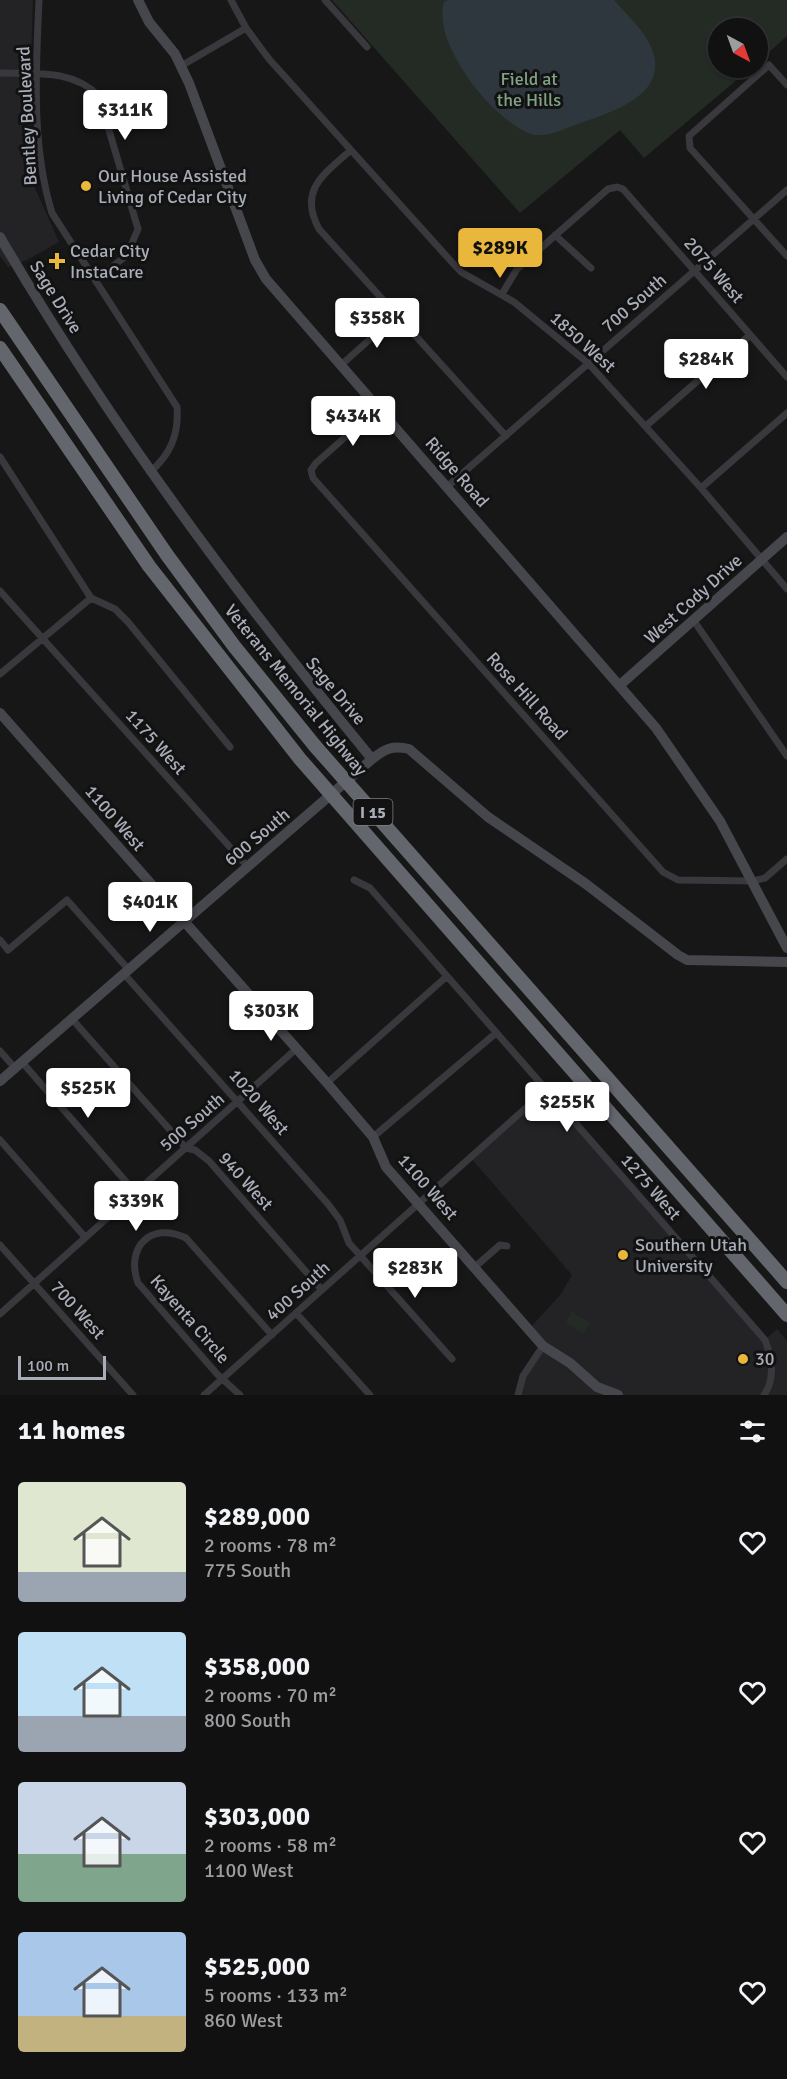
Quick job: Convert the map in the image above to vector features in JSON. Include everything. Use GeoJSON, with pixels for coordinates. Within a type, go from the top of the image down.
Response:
{"type":"FeatureCollection","features":[{"type":"Feature","properties":{"kind":"highway","name":"Veterans Memorial Highway"},"geometry":{"type":"LineString","coordinates":[[0,310],[166,555],[249,664],[323,754],[787,1282]]}},
{"type":"Feature","properties":{"kind":"highway","name":"I 15"},"geometry":{"type":"LineString","coordinates":[[0,348],[149,566],[300,759],[787,1316]]}},
{"type":"Feature","properties":{"kind":"street","name":"Bentley Boulevard"},"geometry":{"type":"LineString","coordinates":[[39,0],[36,74],[42,180],[52,213],[177,407],[178,426],[171,447],[150,472]]}},
{"type":"Feature","properties":{"kind":"street","name":"Ridge Road"},"geometry":{"type":"LineString","coordinates":[[138,0],[149,22],[181,66],[255,260],[280,298],[620,685],[687,770],[720,820],[787,948]]}},
{"type":"Feature","properties":{"kind":"street","name":"1850 West"},"geometry":{"type":"LineString","coordinates":[[231,0],[246,28],[269,59],[461,272],[502,294],[588,363],[701,488],[787,589]]}},
{"type":"Feature","properties":{"kind":"street"},"geometry":{"type":"LineString","coordinates":[[325,0],[367,47]]}},
{"type":"Feature","properties":{"kind":"street"},"geometry":{"type":"LineString","coordinates":[[181,66],[246,28]]}},
{"type":"Feature","properties":{"kind":"street"},"geometry":{"type":"LineString","coordinates":[[787,85],[769,65],[689,136],[690,148],[752,220],[787,256]]}},
{"type":"Feature","properties":{"kind":"street"},"geometry":{"type":"LineString","coordinates":[[0,73],[74,78],[87,84],[99,96],[138,229],[128,255],[96,280]]}},
{"type":"Feature","properties":{"kind":"street"},"geometry":{"type":"LineString","coordinates":[[351,150],[317,183],[310,206],[313,218],[319,229],[506,436]]}},
{"type":"Feature","properties":{"kind":"street","name":"2075 West"},"geometry":{"type":"LineString","coordinates":[[555,235],[608,189],[617,187],[623,189],[787,377]]}},
{"type":"Feature","properties":{"kind":"street","name":"700 South"},"geometry":{"type":"LineString","coordinates":[[447,486],[787,190]]}},
{"type":"Feature","properties":{"kind":"street"},"geometry":{"type":"LineString","coordinates":[[502,294],[517,269],[555,235],[591,268]]}},
{"type":"Feature","properties":{"kind":"street","name":"Sage Drive"},"geometry":{"type":"LineString","coordinates":[[0,237],[31,291],[150,472],[275,642],[372,759]]}},
{"type":"Feature","properties":{"kind":"street"},"geometry":{"type":"LineString","coordinates":[[340,366],[398,314]]}},
{"type":"Feature","properties":{"kind":"street"},"geometry":{"type":"LineString","coordinates":[[646,426],[750,335]]}},
{"type":"Feature","properties":{"kind":"street","name":"Rose Hill Road"},"geometry":{"type":"LineString","coordinates":[[378,408],[311,470],[312,478],[663,872],[678,880],[753,881]]}},
{"type":"Feature","properties":{"kind":"street"},"geometry":{"type":"LineString","coordinates":[[701,488],[787,413]]}},
{"type":"Feature","properties":{"kind":"street"},"geometry":{"type":"LineString","coordinates":[[0,457],[91,598],[115,609],[128,622],[230,747]]}},
{"type":"Feature","properties":{"kind":"street","name":"West Cody Drive"},"geometry":{"type":"LineString","coordinates":[[620,685],[787,537]]}},
{"type":"Feature","properties":{"kind":"street","name":"1175 West"},"geometry":{"type":"LineString","coordinates":[[0,591],[247,866]]}},
{"type":"Feature","properties":{"kind":"street"},"geometry":{"type":"LineString","coordinates":[[0,674],[91,598]]}},
{"type":"Feature","properties":{"kind":"street"},"geometry":{"type":"LineString","coordinates":[[694,621],[787,756]]}},
{"type":"Feature","properties":{"kind":"street","name":"1100 West"},"geometry":{"type":"LineString","coordinates":[[0,713],[327,1083],[373,1137],[386,1167],[476,1266],[543,1346],[597,1387],[618,1395]]}},
{"type":"Feature","properties":{"kind":"street"},"geometry":{"type":"LineString","coordinates":[[372,759],[385,748],[396,746],[409,749],[488,817],[586,884],[687,960],[787,962]]}},
{"type":"Feature","properties":{"kind":"street","name":"600 South"},"geometry":{"type":"LineString","coordinates":[[0,1082],[372,759]]}},
{"type":"Feature","properties":{"kind":"street"},"geometry":{"type":"LineString","coordinates":[[753,881],[765,878],[787,859]]}},
{"type":"Feature","properties":{"kind":"street","name":"1275 West"},"geometry":{"type":"LineString","coordinates":[[354,880],[370,888],[765,1340],[772,1366],[771,1377],[764,1395]]}},
{"type":"Feature","properties":{"kind":"street","name":"1020 West"},"geometry":{"type":"LineString","coordinates":[[0,940],[8,950],[67,900],[126,972],[328,1204],[340,1220],[349,1243],[452,1359]]}},
{"type":"Feature","properties":{"kind":"street"},"geometry":{"type":"LineString","coordinates":[[327,1083],[446,976]]}},
{"type":"Feature","properties":{"kind":"street","name":"940 West"},"geometry":{"type":"LineString","coordinates":[[72,1019],[186,1148],[195,1150],[209,1161],[322,1290]]}},
{"type":"Feature","properties":{"kind":"street"},"geometry":{"type":"LineString","coordinates":[[373,1137],[496,1033]]}},
{"type":"Feature","properties":{"kind":"street","name":"500 South"},"geometry":{"type":"LineString","coordinates":[[0,1314],[296,1049]]}},
{"type":"Feature","properties":{"kind":"street"},"geometry":{"type":"LineString","coordinates":[[0,1051],[18,1065],[135,1192]]}},
{"type":"Feature","properties":{"kind":"street","name":"400 South"},"geometry":{"type":"LineString","coordinates":[[204,1395],[546,1090]]}},
{"type":"Feature","properties":{"kind":"street"},"geometry":{"type":"LineString","coordinates":[[0,1140],[86,1237]]}},
{"type":"Feature","properties":{"kind":"street","name":"Kayenta Circle"},"geometry":{"type":"LineString","coordinates":[[240,1395],[138,1283],[134,1270],[134,1258],[139,1246],[148,1238],[168,1231],[186,1238],[272,1335]]}},
{"type":"Feature","properties":{"kind":"street","name":"700 West"},"geometry":{"type":"LineString","coordinates":[[0,1245],[133,1395]]}},
{"type":"Feature","properties":{"kind":"street"},"geometry":{"type":"LineString","coordinates":[[476,1266],[500,1245],[507,1246]]}},
{"type":"Feature","properties":{"kind":"street"},"geometry":{"type":"LineString","coordinates":[[296,1312],[370,1395]]}},
{"type":"Feature","properties":{"kind":"street"},"geometry":{"type":"LineString","coordinates":[[518,1395],[523,1376],[543,1346]]}},
{"type":"Feature","properties":{"kind":"shaded area"},"geometry":{"type":"Polygon","coordinates":[[[0,0],[33,0],[30,86],[34,186],[59,242],[27,260],[8,267],[0,256],[0,0]]]}},
{"type":"Feature","properties":{"kind":"shaded area"},"geometry":{"type":"Polygon","coordinates":[[[449,0],[614,0],[646,37],[655,60],[654,74],[648,87],[638,97],[610,112],[548,134],[528,133],[513,125],[482,96],[456,58],[447,38],[443,19],[444,2],[449,0]]]}},
{"type":"Feature","properties":{"kind":"shaded area","name":"Southern Utah University"},"geometry":{"type":"Polygon","coordinates":[[[546,1090],[766,1339],[777,1329],[787,1341],[787,1395],[518,1395],[520,1385],[543,1346],[529,1329],[561,1294],[572,1275],[470,1157],[546,1090]]]}},
{"type":"Feature","properties":{"kind":"green space","name":"Field at the Hills"},"geometry":{"type":"Polygon","coordinates":[[[332,0],[787,0],[787,36],[768,53],[768,18],[708,18],[708,78],[739,78],[644,158],[620,130],[520,213],[332,0]]]}},
{"type":"Feature","properties":{"kind":"green space"},"geometry":{"type":"Polygon","coordinates":[[[573,1309],[575,1314],[590,1323],[584,1334],[566,1323],[573,1309]]]}},
{"type":"Feature","properties":{"kind":"place","name":"Our House Assisted Living of Cedar City"},"geometry":{"type":"Point","coordinates":[86,186]}},
{"type":"Feature","properties":{"kind":"place","name":"Cedar City InstaCare"},"geometry":{"type":"Point","coordinates":[57,261]}},
{"type":"Feature","properties":{"kind":"place","name":"Southern Utah University"},"geometry":{"type":"Point","coordinates":[623,1255]}},
{"type":"Feature","properties":{"kind":"place","name":"30"},"geometry":{"type":"Point","coordinates":[743,1359]}}]}
